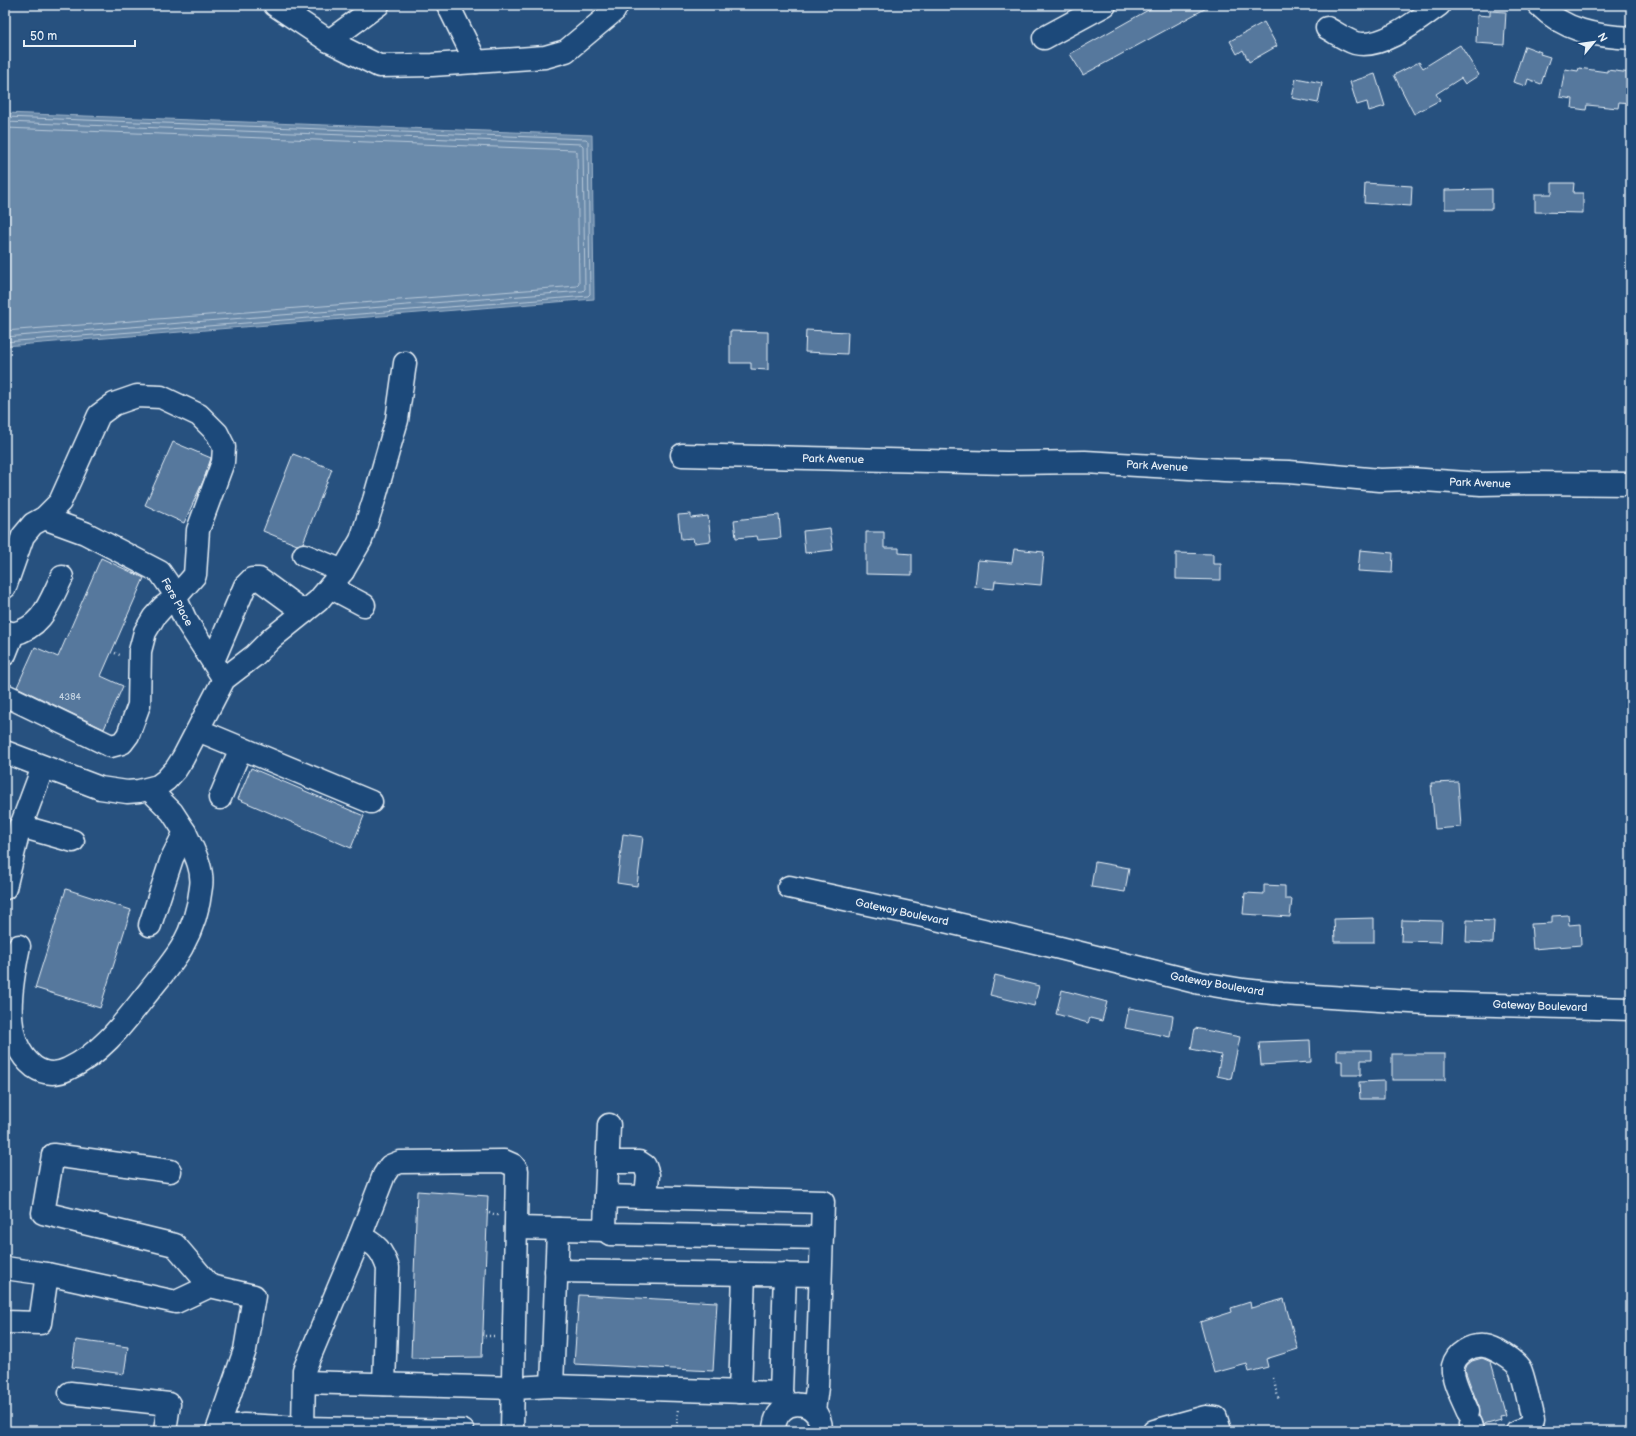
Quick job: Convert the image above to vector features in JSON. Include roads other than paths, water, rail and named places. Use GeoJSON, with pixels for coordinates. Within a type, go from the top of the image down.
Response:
{"type":"FeatureCollection","features":[{"type":"Feature","properties":{"kind":"street"},"geometry":{"type":"LineString","coordinates":[[275,5],[329,40],[379,66],[432,65],[545,58],[566,51],[614,11],[617,5]]}},
{"type":"Feature","properties":{"kind":"street"},"geometry":{"type":"LineString","coordinates":[[329,40],[378,5]]}},
{"type":"Feature","properties":{"kind":"street"},"geometry":{"type":"LineString","coordinates":[[448,5],[476,62]]}},
{"type":"Feature","properties":{"kind":"street"},"geometry":{"type":"LineString","coordinates":[[1044,38],[1105,5]]}},
{"type":"Feature","properties":{"kind":"street"},"geometry":{"type":"LineString","coordinates":[[1327,28],[1356,43],[1377,42],[1402,31],[1438,5]]}},
{"type":"Feature","properties":{"kind":"street"},"geometry":{"type":"LineString","coordinates":[[1538,5],[1549,16],[1576,30],[1606,37],[1631,38]]}},
{"type":"Feature","properties":{"kind":"street"},"geometry":{"type":"LineString","coordinates":[[5,752],[43,768],[100,788],[127,792],[149,789],[158,786],[171,776],[183,758],[224,679],[254,656],[272,638],[318,601],[337,579],[361,540],[397,420],[404,364]]}},
{"type":"Feature","properties":{"kind":"street"},"geometry":{"type":"LineString","coordinates":[[5,587],[23,536],[33,524],[44,518],[60,502],[100,415],[114,404],[137,396],[161,397],[199,415],[217,433],[224,447],[223,462],[198,530],[195,575],[176,598],[163,607],[154,617],[146,632],[140,651],[139,705],[128,735],[122,743],[111,746],[5,695]]}},
{"type":"Feature","properties":{"kind":"street","name":"Park Avenue"},"geometry":{"type":"LineString","coordinates":[[682,455],[1007,463],[1085,462],[1289,472],[1380,480],[1410,479],[1481,484],[1631,484]]}},
{"type":"Feature","properties":{"kind":"street","name":"Fers Place"},"geometry":{"type":"LineString","coordinates":[[44,518],[85,533],[160,572],[176,598],[185,619],[224,679]]}},
{"type":"Feature","properties":{"kind":"street"},"geometry":{"type":"LineString","coordinates":[[304,555],[337,579],[364,605]]}},
{"type":"Feature","properties":{"kind":"street"},"geometry":{"type":"LineString","coordinates":[[8,639],[32,627],[42,617],[62,577]]}},
{"type":"Feature","properties":{"kind":"street"},"geometry":{"type":"LineString","coordinates":[[213,661],[245,586],[252,579],[259,578],[304,612]]}},
{"type":"Feature","properties":{"kind":"street"},"geometry":{"type":"LineString","coordinates":[[198,730],[371,802]]}},
{"type":"Feature","properties":{"kind":"street"},"geometry":{"type":"LineString","coordinates":[[220,798],[241,748]]}},
{"type":"Feature","properties":{"kind":"street"},"geometry":{"type":"LineString","coordinates":[[5,888],[20,826],[43,768]]}},
{"type":"Feature","properties":{"kind":"street"},"geometry":{"type":"LineString","coordinates":[[19,946],[10,987],[8,1016],[9,1032],[20,1054],[31,1066],[42,1072],[56,1073],[67,1070],[97,1050],[115,1033],[182,948],[195,917],[202,885],[200,870],[185,832],[172,812],[149,789]]}},
{"type":"Feature","properties":{"kind":"street"},"geometry":{"type":"LineString","coordinates":[[20,826],[73,841]]}},
{"type":"Feature","properties":{"kind":"street"},"geometry":{"type":"LineString","coordinates":[[150,925],[172,858],[185,832]]}},
{"type":"Feature","properties":{"kind":"street","name":"Gateway Boulevard"},"geometry":{"type":"LineString","coordinates":[[789,887],[993,932],[1200,983],[1243,990],[1282,994],[1427,1003],[1631,1009]]}},
{"type":"Feature","properties":{"kind":"street"},"geometry":{"type":"LineString","coordinates":[[605,1230],[608,1125]]}},
{"type":"Feature","properties":{"kind":"street"},"geometry":{"type":"LineString","coordinates":[[170,1171],[53,1155],[42,1213],[175,1245],[210,1286],[254,1296],[245,1350],[218,1430],[244,1425],[303,1429],[463,1431]]}},
{"type":"Feature","properties":{"kind":"street"},"geometry":{"type":"LineString","coordinates":[[303,1429],[304,1370],[360,1237],[384,1175],[390,1166],[400,1162],[504,1161],[513,1165],[517,1170],[510,1222],[514,1388],[512,1431]]}},
{"type":"Feature","properties":{"kind":"street"},"geometry":{"type":"LineString","coordinates":[[607,1162],[639,1162],[645,1166],[648,1175],[646,1197]]}},
{"type":"Feature","properties":{"kind":"street"},"geometry":{"type":"LineString","coordinates":[[606,1196],[822,1202],[817,1387],[814,1411]]}},
{"type":"Feature","properties":{"kind":"street"},"geometry":{"type":"LineString","coordinates":[[510,1222],[558,1229],[605,1230],[610,1234],[821,1238]]}},
{"type":"Feature","properties":{"kind":"street"},"geometry":{"type":"LineString","coordinates":[[552,1386],[558,1229]]}},
{"type":"Feature","properties":{"kind":"street"},"geometry":{"type":"LineString","coordinates":[[360,1237],[372,1242],[383,1254],[388,1268],[384,1384]]}},
{"type":"Feature","properties":{"kind":"street"},"geometry":{"type":"LineString","coordinates":[[5,1268],[47,1274],[176,1302],[210,1286]]}},
{"type":"Feature","properties":{"kind":"street"},"geometry":{"type":"LineString","coordinates":[[556,1271],[820,1275]]}},
{"type":"Feature","properties":{"kind":"street"},"geometry":{"type":"LineString","coordinates":[[5,1322],[40,1323],[47,1274]]}},
{"type":"Feature","properties":{"kind":"street"},"geometry":{"type":"LineString","coordinates":[[740,1392],[744,1274]]}},
{"type":"Feature","properties":{"kind":"street"},"geometry":{"type":"LineString","coordinates":[[774,1431],[776,1417],[781,1411],[784,1400],[785,1274]]}},
{"type":"Feature","properties":{"kind":"street"},"geometry":{"type":"LineString","coordinates":[[1470,1422],[1454,1377],[1453,1366],[1458,1356],[1462,1352],[1468,1349],[1484,1346],[1510,1358],[1519,1368],[1532,1419],[1527,1428],[1517,1431]]}},
{"type":"Feature","properties":{"kind":"street"},"geometry":{"type":"LineString","coordinates":[[304,1382],[514,1388],[552,1386],[740,1392],[801,1404],[814,1411],[819,1417],[821,1431]]}},
{"type":"Feature","properties":{"kind":"street"},"geometry":{"type":"LineString","coordinates":[[70,1393],[169,1404],[165,1431]]}},
{"type":"Feature","properties":{"kind":"street"},"geometry":{"type":"LineString","coordinates":[[1154,1431],[1211,1416],[1216,1418],[1220,1431]]}},
{"type":"Feature","properties":{"kind":"water"},"geometry":{"type":"Polygon","coordinates":[[[5,113],[592,135],[594,299],[5,346],[5,113]]]}}]}
